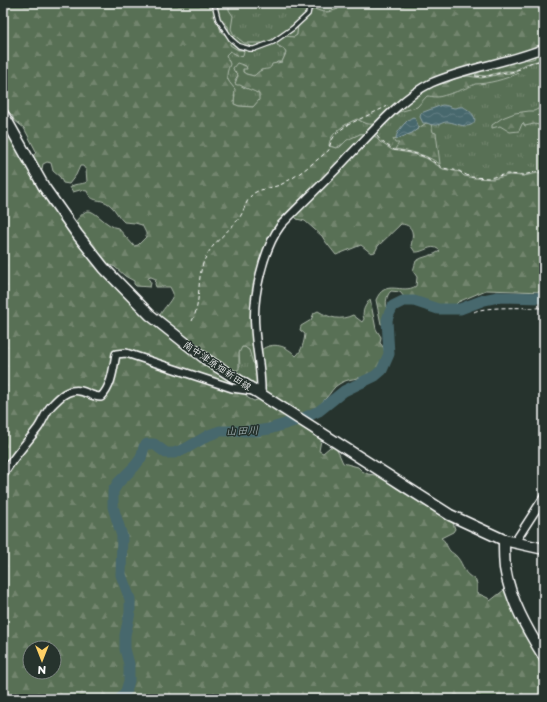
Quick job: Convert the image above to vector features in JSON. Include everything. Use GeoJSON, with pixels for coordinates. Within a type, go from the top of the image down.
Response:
{"type":"FeatureCollection","features":[{"type":"Feature","properties":{"kind":"main road","name":"南中津原畑新田線"},"geometry":{"type":"LineString","coordinates":[[3,114],[44,187],[77,234],[104,268],[150,316],[207,360],[450,515],[504,540],[544,549]]}},
{"type":"Feature","properties":{"kind":"main road"},"geometry":{"type":"LineString","coordinates":[[504,540],[505,568],[514,601],[544,657]]}},
{"type":"Feature","properties":{"kind":"street"},"geometry":{"type":"LineString","coordinates":[[3,475],[8,466],[40,426],[51,406],[62,396],[70,391],[80,389],[96,397],[101,397],[106,392],[112,374],[116,354],[126,353],[232,388],[259,393],[262,382],[254,315],[255,298],[265,257],[281,225],[372,131],[416,92],[432,83],[469,69],[530,54],[544,48]]}},
{"type":"Feature","properties":{"kind":"street"},"geometry":{"type":"LineString","coordinates":[[515,542],[544,497]]}},
{"type":"Feature","properties":{"kind":"lane"},"geometry":{"type":"LineString","coordinates":[[214,3],[218,19],[231,39],[239,46],[254,49],[273,42],[306,18],[309,12],[310,3]]}},
{"type":"Feature","properties":{"kind":"path"},"geometry":{"type":"LineString","coordinates":[[472,75],[483,77],[511,72],[544,60]]}},
{"type":"Feature","properties":{"kind":"path"},"geometry":{"type":"LineString","coordinates":[[192,321],[196,309],[200,274],[204,261],[213,246],[239,218],[247,201],[253,194],[279,185],[296,176],[329,150],[330,143],[333,138],[342,128],[350,123],[395,104],[400,105]]}},
{"type":"Feature","properties":{"kind":"path"},"geometry":{"type":"LineString","coordinates":[[372,131],[381,141],[394,150],[410,152],[426,157],[443,168],[459,171],[470,177],[489,178],[507,174],[523,175],[544,170]]}},
{"type":"Feature","properties":{"kind":"path"},"geometry":{"type":"LineString","coordinates":[[474,312],[478,310],[499,308],[544,308]]}},
{"type":"Feature","properties":{"kind":"green space"},"geometry":{"type":"Polygon","coordinates":[[[3,3],[213,3],[221,32],[229,38],[230,45],[238,50],[244,51],[241,57],[230,51],[226,55],[230,64],[227,72],[227,78],[235,89],[234,104],[239,106],[253,107],[259,100],[259,94],[235,84],[238,75],[233,68],[237,63],[246,66],[247,69],[243,69],[243,72],[254,76],[261,70],[269,68],[272,64],[282,62],[286,53],[284,49],[277,45],[284,36],[294,37],[297,35],[298,25],[307,18],[314,9],[324,12],[331,11],[338,9],[342,3],[354,5],[357,3],[544,3],[544,47],[431,82],[378,123],[370,124],[357,119],[348,123],[335,133],[329,146],[336,148],[340,147],[347,140],[360,134],[368,133],[312,191],[301,200],[267,241],[254,299],[258,366],[253,363],[249,350],[242,347],[239,353],[239,369],[231,371],[210,357],[162,320],[160,315],[173,295],[170,287],[156,287],[156,279],[151,277],[148,278],[151,283],[150,287],[136,286],[134,281],[125,276],[115,267],[103,262],[75,222],[84,213],[90,211],[109,225],[118,228],[134,246],[138,245],[146,237],[146,233],[142,225],[124,222],[110,205],[103,201],[91,198],[87,191],[80,190],[73,192],[70,187],[87,182],[86,170],[83,166],[80,166],[76,175],[69,184],[63,183],[60,177],[53,171],[51,163],[47,162],[43,164],[42,169],[39,170],[32,158],[36,151],[24,128],[14,120],[12,115],[3,106],[3,3]]]}},
{"type":"Feature","properties":{"kind":"green space"},"geometry":{"type":"Polygon","coordinates":[[[213,3],[342,3],[338,9],[331,11],[324,12],[314,9],[307,18],[298,25],[297,35],[294,37],[284,37],[278,42],[280,48],[284,49],[286,53],[282,62],[277,62],[269,70],[261,70],[254,76],[243,72],[243,69],[246,66],[236,72],[238,75],[235,80],[243,87],[253,90],[259,94],[260,100],[253,107],[234,104],[234,88],[227,78],[229,61],[226,58],[226,55],[230,51],[241,57],[243,50],[236,49],[230,45],[226,39],[219,24],[213,3]]]}},
{"type":"Feature","properties":{"kind":"green space"},"geometry":{"type":"Polygon","coordinates":[[[215,3],[229,4],[229,10],[233,16],[231,29],[234,35],[244,43],[262,43],[261,45],[252,47],[241,46],[229,34],[228,26],[221,22],[215,3]]]}},
{"type":"Feature","properties":{"kind":"green space"},"geometry":{"type":"Polygon","coordinates":[[[544,50],[544,172],[523,176],[509,175],[493,179],[464,176],[460,172],[443,169],[426,158],[410,153],[392,150],[380,142],[373,134],[360,134],[336,148],[329,146],[335,133],[348,123],[357,119],[366,124],[431,85],[544,50]]]}},
{"type":"Feature","properties":{"kind":"green space"},"geometry":{"type":"Polygon","coordinates":[[[544,50],[544,59],[526,64],[514,71],[504,71],[486,76],[475,75],[481,70],[521,57],[526,60],[533,59],[535,58],[534,54],[544,50]]]}},
{"type":"Feature","properties":{"kind":"green space"},"geometry":{"type":"Polygon","coordinates":[[[516,72],[518,73],[503,79],[475,84],[437,97],[427,96],[417,107],[394,112],[431,85],[447,83],[457,77],[468,76],[481,78],[516,72]]]}},
{"type":"Feature","properties":{"kind":"green space"},"geometry":{"type":"Polygon","coordinates":[[[544,106],[544,126],[534,124],[525,126],[523,123],[519,131],[510,132],[500,126],[492,128],[492,125],[502,118],[515,113],[534,111],[544,106]]]}},
{"type":"Feature","properties":{"kind":"green space"},"geometry":{"type":"Polygon","coordinates":[[[426,123],[431,124],[433,132],[436,133],[440,164],[419,154],[395,149],[399,143],[395,143],[393,139],[404,137],[426,123]]]}},
{"type":"Feature","properties":{"kind":"green space"},"geometry":{"type":"Polygon","coordinates":[[[3,131],[7,133],[26,166],[30,168],[101,272],[147,319],[181,347],[242,389],[248,398],[254,401],[260,399],[321,440],[319,451],[323,453],[330,447],[335,447],[343,463],[358,467],[368,474],[381,476],[396,488],[453,523],[455,529],[453,532],[441,538],[450,551],[460,560],[468,575],[475,579],[477,584],[477,593],[488,598],[490,601],[504,590],[507,593],[527,638],[544,664],[544,699],[3,699],[3,131]]]}},
{"type":"Feature","properties":{"kind":"green space"},"geometry":{"type":"Polygon","coordinates":[[[373,134],[380,142],[392,150],[410,153],[426,158],[443,169],[460,172],[464,176],[493,179],[509,175],[523,176],[544,172],[544,292],[486,290],[458,302],[456,304],[456,310],[452,311],[422,306],[405,298],[400,292],[391,291],[386,301],[389,321],[388,323],[381,324],[376,300],[380,293],[389,288],[405,289],[416,286],[417,277],[413,271],[416,261],[440,251],[437,248],[431,248],[415,252],[411,246],[411,229],[409,226],[401,224],[378,246],[375,252],[371,253],[361,245],[336,255],[322,236],[305,221],[297,219],[294,215],[373,134]]]}},
{"type":"Feature","properties":{"kind":"green space"},"geometry":{"type":"Polygon","coordinates":[[[370,299],[376,329],[381,337],[380,343],[385,352],[385,357],[381,366],[373,373],[342,382],[337,385],[318,406],[302,417],[263,392],[260,357],[261,350],[275,345],[284,347],[296,356],[301,349],[305,337],[305,334],[300,330],[301,326],[311,320],[314,313],[318,311],[335,318],[344,318],[353,315],[362,322],[364,319],[364,308],[370,299]]]}},
{"type":"Feature","properties":{"kind":"green space"},"geometry":{"type":"Polygon","coordinates":[[[241,347],[245,347],[249,350],[258,366],[258,386],[256,388],[231,371],[240,366],[239,353],[241,347]]]}},
{"type":"Feature","properties":{"kind":"water"},"geometry":{"type":"Polygon","coordinates":[[[442,105],[454,108],[465,108],[473,115],[475,120],[474,123],[466,126],[449,122],[436,125],[423,123],[420,117],[421,113],[442,105]]]}},
{"type":"Feature","properties":{"kind":"water"},"geometry":{"type":"Polygon","coordinates":[[[413,117],[415,118],[419,128],[412,133],[397,139],[396,135],[400,129],[413,117]]]}},
{"type":"Feature","properties":{"kind":"waterway","name":"山田川"},"geometry":{"type":"LineString","coordinates":[[120,699],[126,691],[129,681],[129,664],[125,649],[125,635],[130,613],[130,599],[121,575],[122,536],[113,507],[113,491],[118,483],[141,458],[144,447],[147,444],[154,444],[166,453],[174,453],[220,431],[256,431],[269,429],[301,419],[319,411],[344,391],[375,376],[382,370],[389,354],[387,320],[393,306],[403,301],[414,301],[438,309],[460,309],[484,300],[498,297],[544,298]]}}]}
